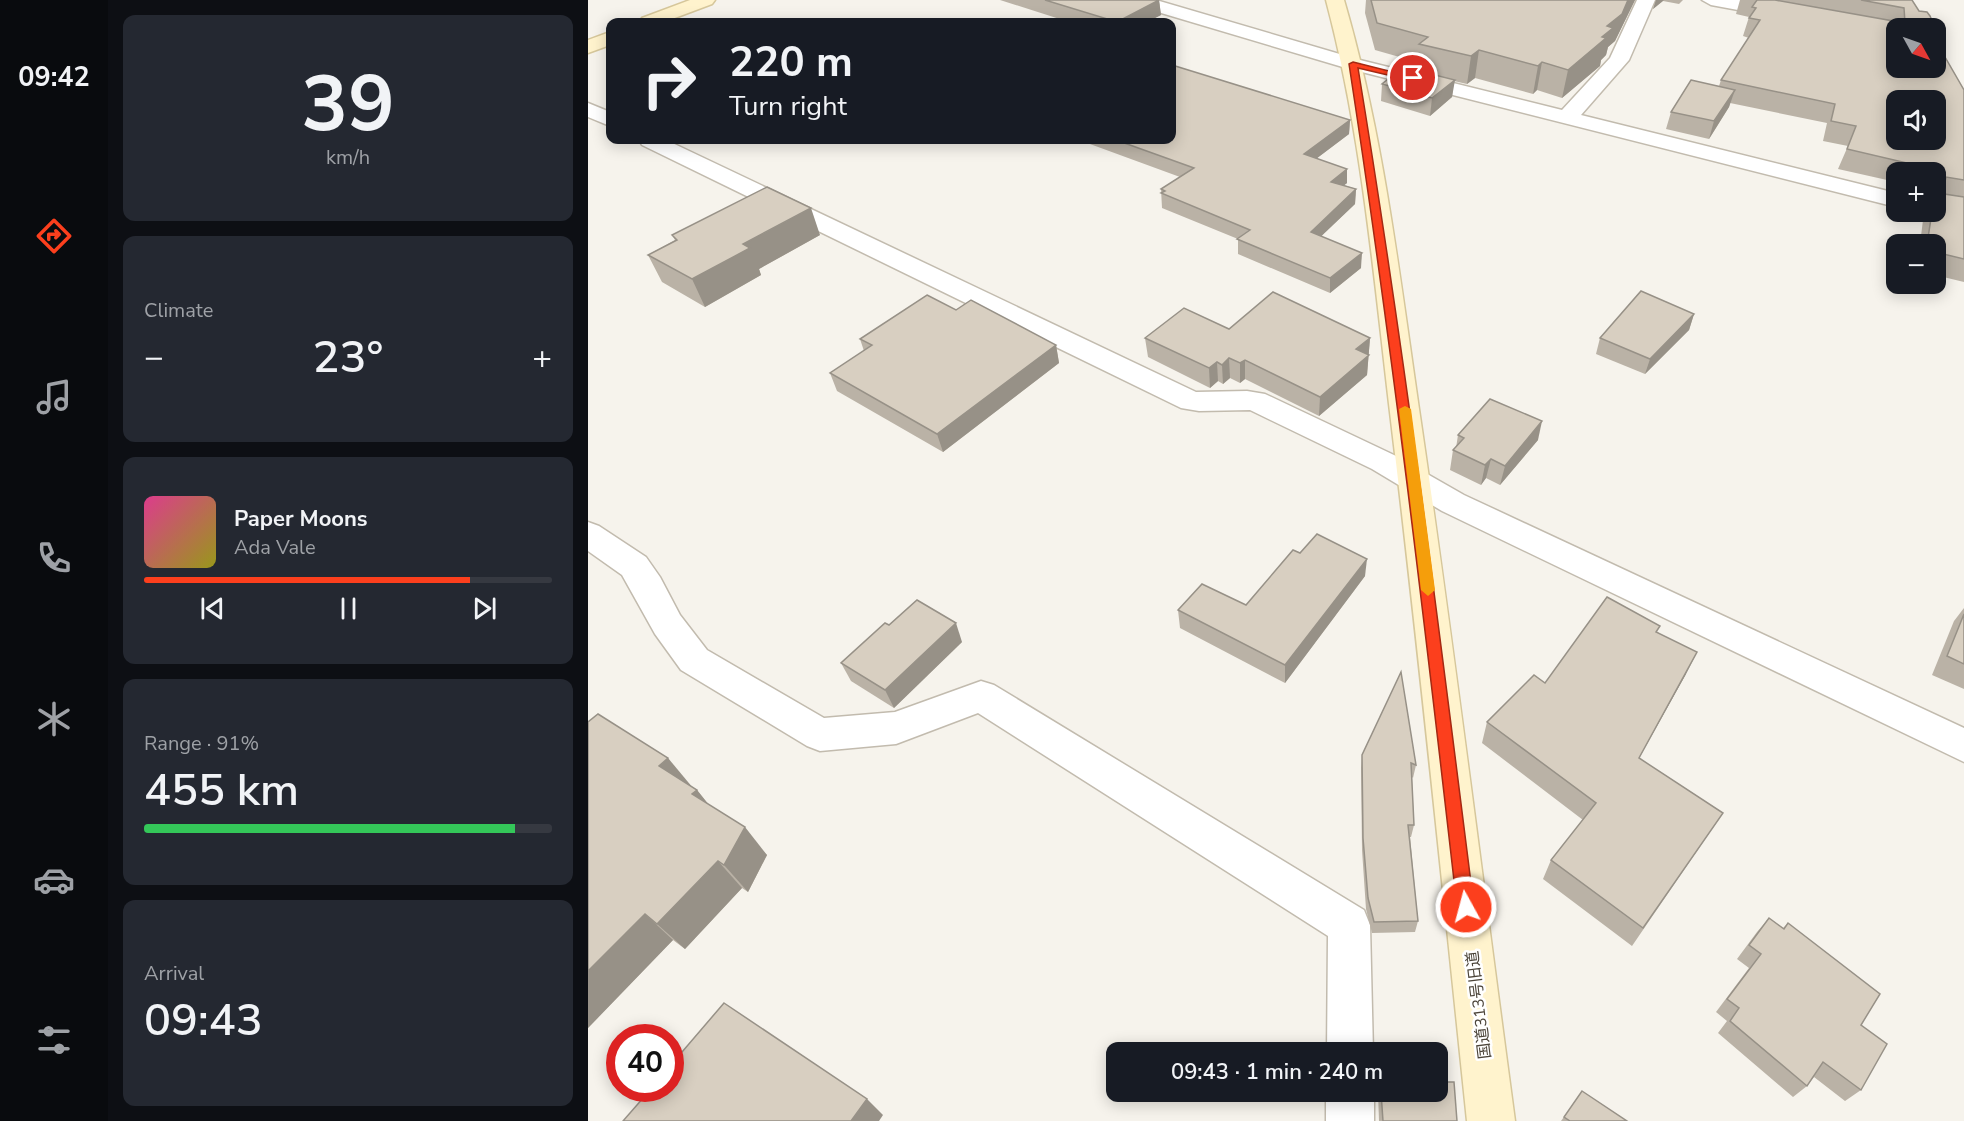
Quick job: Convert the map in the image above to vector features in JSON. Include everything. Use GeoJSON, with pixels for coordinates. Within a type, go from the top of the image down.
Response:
{"type":"FeatureCollection","features":[{"type":"Feature","properties":{"kind":"street"},"geometry":{"type":"LineString","coordinates":[[659,18],[706,0]]}},
{"type":"Feature","properties":{"kind":"street"},"geometry":{"type":"LineString","coordinates":[[1137,0],[1353,64],[1886,197]]}},
{"type":"Feature","properties":{"kind":"street","name":"国道313号旧道"},"geometry":{"type":"LineString","coordinates":[[1335,0],[1353,64],[1384,257],[1414,479],[1491,1121]]}},
{"type":"Feature","properties":{"kind":"street"},"geometry":{"type":"LineString","coordinates":[[1568,116],[1619,60],[1646,0]]}},
{"type":"Feature","properties":{"kind":"street"},"geometry":{"type":"LineString","coordinates":[[1711,0],[1804,17]]}},
{"type":"Feature","properties":{"kind":"street"},"geometry":{"type":"LineString","coordinates":[[588,47],[606,40]]}},
{"type":"Feature","properties":{"kind":"street"},"geometry":{"type":"LineString","coordinates":[[588,109],[606,118]]}},
{"type":"Feature","properties":{"kind":"street"},"geometry":{"type":"LineString","coordinates":[[659,144],[1191,401],[1210,403],[1237,399],[1255,401],[1414,479],[1453,503],[1964,746]]}},
{"type":"Feature","properties":{"kind":"street"},"geometry":{"type":"LineString","coordinates":[[588,534],[634,566],[648,586],[667,624],[694,660],[820,735],[896,728],[981,696],[1349,926],[1350,1042]]}},
{"type":"Feature","properties":{"kind":"street"},"geometry":{"type":"LineString","coordinates":[[1350,1102],[1350,1121]]}},
{"type":"Feature","properties":{"kind":"building"},"geometry":{"type":"Polygon","coordinates":[[[1045,0],[1159,0],[1125,18],[1104,18],[1045,0]]]}},
{"type":"Feature","properties":{"kind":"building"},"geometry":{"type":"Polygon","coordinates":[[[1371,0],[1628,0],[1622,14],[1607,26],[1613,28],[1602,37],[1606,38],[1568,70],[1542,62],[1538,66],[1479,50],[1471,56],[1419,44],[1428,37],[1377,23],[1371,0]]]}},
{"type":"Feature","properties":{"kind":"building"},"geometry":{"type":"Polygon","coordinates":[[[1757,0],[1775,0],[1886,20],[1886,78],[1946,78],[1946,59],[1964,90],[1964,180],[1946,177],[1946,162],[1903,162],[1847,149],[1856,126],[1831,121],[1835,104],[1721,80],[1760,20],[1749,18],[1756,8],[1752,7],[1757,0]]]}},
{"type":"Feature","properties":{"kind":"building"},"geometry":{"type":"Polygon","coordinates":[[[1861,0],[1912,0],[1919,11],[1927,12],[1931,18],[1905,18],[1904,8],[1861,0]]]}},
{"type":"Feature","properties":{"kind":"building"},"geometry":{"type":"Polygon","coordinates":[[[1176,66],[1350,120],[1304,154],[1347,169],[1331,182],[1356,189],[1311,232],[1362,253],[1330,278],[1237,239],[1250,230],[1161,193],[1165,191],[1161,189],[1194,168],[1127,144],[1176,144],[1176,66]]]}},
{"type":"Feature","properties":{"kind":"building"},"geometry":{"type":"Polygon","coordinates":[[[1403,67],[1455,80],[1432,98],[1382,84],[1403,67]]]}},
{"type":"Feature","properties":{"kind":"building"},"geometry":{"type":"Polygon","coordinates":[[[1691,80],[1735,90],[1714,121],[1671,112],[1691,80]]]}},
{"type":"Feature","properties":{"kind":"building"},"geometry":{"type":"Polygon","coordinates":[[[767,187],[811,208],[743,244],[750,248],[692,279],[648,255],[677,240],[672,235],[767,187]]]}},
{"type":"Feature","properties":{"kind":"building"},"geometry":{"type":"Polygon","coordinates":[[[1946,194],[1964,197],[1964,259],[1946,255],[1946,234],[1929,234],[1930,222],[1946,222],[1946,194]]]}},
{"type":"Feature","properties":{"kind":"building"},"geometry":{"type":"Polygon","coordinates":[[[1641,291],[1694,314],[1650,359],[1600,338],[1641,291]]]}},
{"type":"Feature","properties":{"kind":"building"},"geometry":{"type":"Polygon","coordinates":[[[1273,292],[1370,338],[1356,349],[1369,355],[1320,397],[1245,360],[1240,363],[1229,358],[1222,365],[1217,362],[1209,368],[1145,338],[1184,308],[1229,329],[1273,292]]]}},
{"type":"Feature","properties":{"kind":"building"},"geometry":{"type":"Polygon","coordinates":[[[927,295],[956,310],[971,300],[1056,345],[937,434],[830,373],[872,345],[860,339],[927,295]]]}},
{"type":"Feature","properties":{"kind":"building"},"geometry":{"type":"Polygon","coordinates":[[[1490,399],[1542,421],[1505,466],[1491,459],[1485,465],[1453,450],[1464,438],[1458,435],[1490,399]]]}},
{"type":"Feature","properties":{"kind":"building"},"geometry":{"type":"Polygon","coordinates":[[[1317,534],[1367,559],[1285,665],[1178,610],[1202,584],[1246,605],[1293,550],[1300,553],[1317,534]]]}},
{"type":"Feature","properties":{"kind":"building"},"geometry":{"type":"Polygon","coordinates":[[[1607,597],[1660,626],[1656,632],[1697,652],[1639,758],[1723,813],[1643,928],[1551,860],[1596,803],[1487,722],[1534,675],[1545,683],[1607,597]]]}},
{"type":"Feature","properties":{"kind":"building"},"geometry":{"type":"Polygon","coordinates":[[[917,600],[956,623],[885,690],[841,663],[885,623],[889,625],[917,600]]]}},
{"type":"Feature","properties":{"kind":"building"},"geometry":{"type":"Polygon","coordinates":[[[1964,614],[1964,664],[1947,656],[1964,614]]]}},
{"type":"Feature","properties":{"kind":"building"},"geometry":{"type":"Polygon","coordinates":[[[1401,672],[1416,765],[1411,763],[1414,825],[1408,825],[1418,921],[1374,922],[1368,898],[1363,838],[1362,755],[1401,672]]]}},
{"type":"Feature","properties":{"kind":"building"},"geometry":{"type":"Polygon","coordinates":[[[598,714],[668,758],[659,766],[697,790],[692,794],[745,827],[724,865],[718,861],[657,924],[645,914],[588,971],[588,722],[598,714]]]}},
{"type":"Feature","properties":{"kind":"building"},"geometry":{"type":"Polygon","coordinates":[[[1769,918],[1784,929],[1788,923],[1880,994],[1861,1025],[1887,1044],[1861,1090],[1823,1062],[1807,1086],[1730,1021],[1739,1008],[1727,999],[1761,954],[1749,945],[1769,918]]]}},
{"type":"Feature","properties":{"kind":"building"},"geometry":{"type":"Polygon","coordinates":[[[724,1003],[867,1099],[851,1121],[623,1121],[640,1102],[684,1102],[684,1050],[724,1003]]]}},
{"type":"Feature","properties":{"kind":"building"},"geometry":{"type":"Polygon","coordinates":[[[1448,1082],[1454,1082],[1457,1121],[1383,1121],[1382,1102],[1448,1102],[1448,1082]]]}},
{"type":"Feature","properties":{"kind":"building"},"geometry":{"type":"Polygon","coordinates":[[[1582,1091],[1627,1121],[1570,1121],[1564,1117],[1582,1091]]]}},
{"type":"Feature","properties":{"kind":"slow traffic"},"geometry":{"type":"LineString","coordinates":[[1405,409],[1428,590]]}},
{"type":"Feature","properties":{"kind":"route"},"geometry":{"type":"LineString","coordinates":[[1413,78],[1353,64],[1384,257],[1414,479],[1466,907]]}}]}
